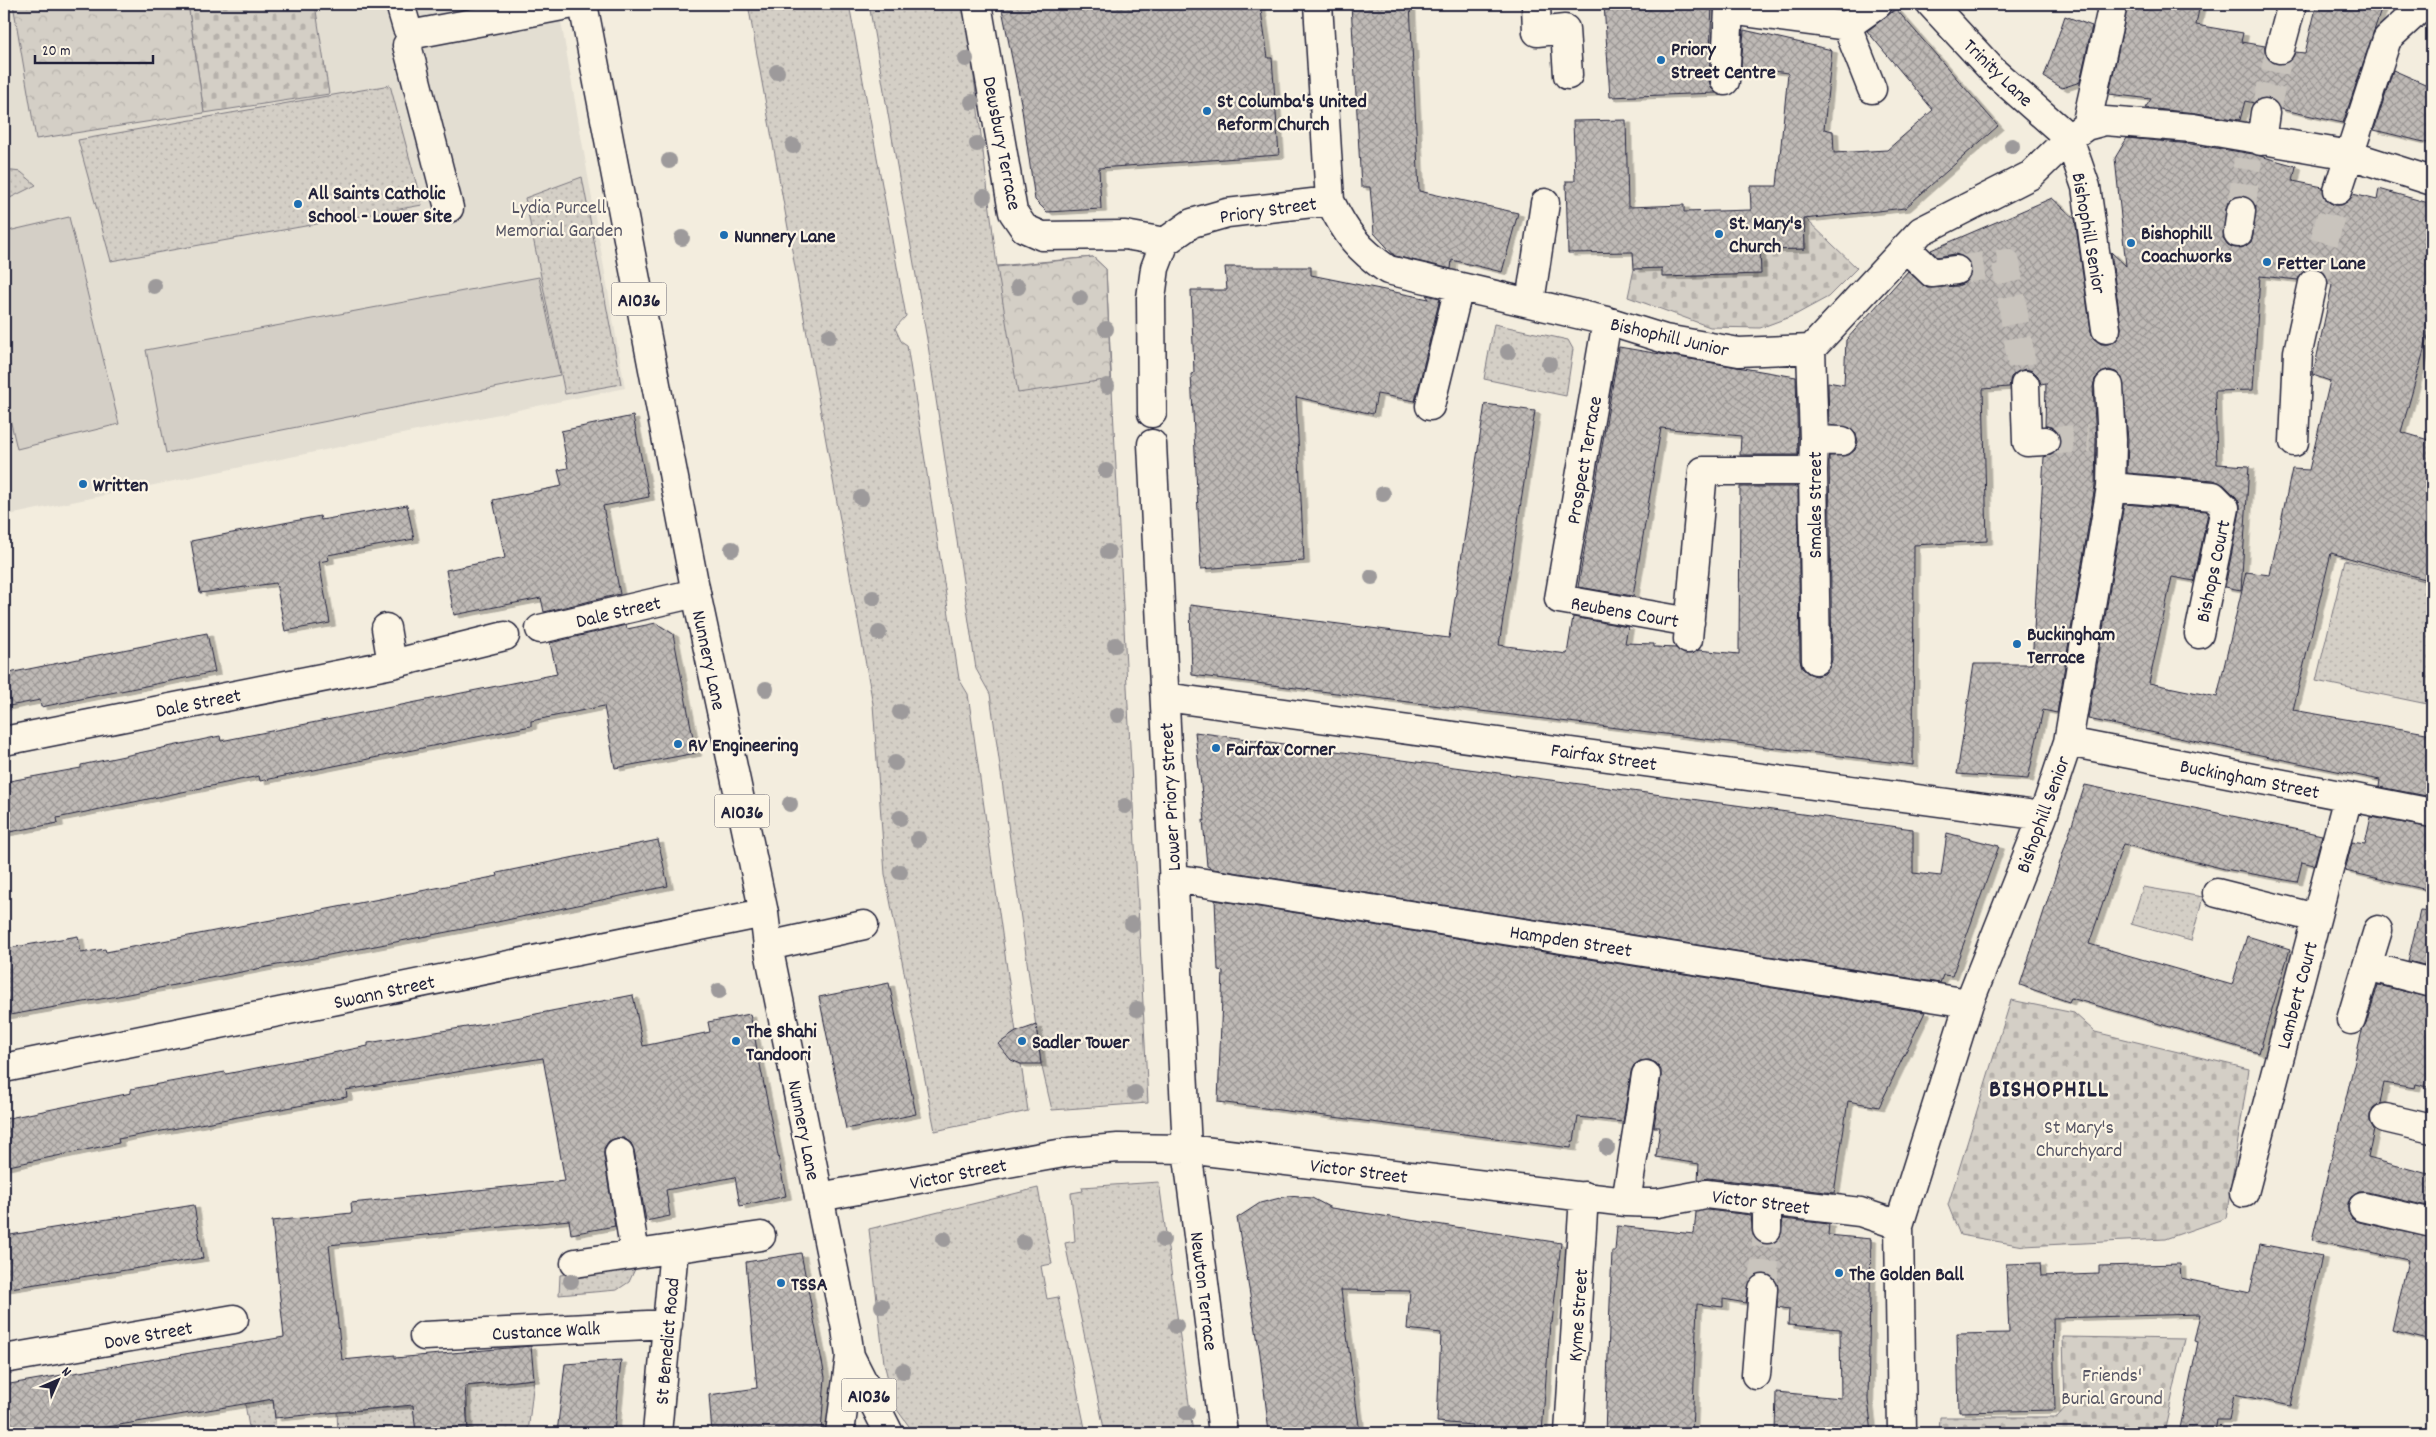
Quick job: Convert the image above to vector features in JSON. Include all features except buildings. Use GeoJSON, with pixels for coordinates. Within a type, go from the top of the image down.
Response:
{"type":"FeatureCollection","features":[{"type":"Feature","properties":{"kind":"street"},"geometry":{"type":"LineString","coordinates":[[400,4],[406,28],[415,34]]}},
{"type":"Feature","properties":{"kind":"street"},"geometry":{"type":"LineString","coordinates":[[449,208],[407,45],[415,34],[572,4]]}},
{"type":"Feature","properties":{"kind":"street","name":"Nunnery Lane"},"geometry":{"type":"LineString","coordinates":[[583,4],[696,594],[764,913],[768,946],[836,1277],[850,1356],[840,1433]]}},
{"type":"Feature","properties":{"kind":"street","name":"Dewsbury Terrace"},"geometry":{"type":"LineString","coordinates":[[977,4],[1013,212],[1024,228],[1042,236],[1125,235],[1165,242]]}},
{"type":"Feature","properties":{"kind":"street","name":"Priory Street"},"geometry":{"type":"LineString","coordinates":[[1165,242],[1192,223],[1227,213],[1330,201],[1318,4]]}},
{"type":"Feature","properties":{"kind":"street"},"geometry":{"type":"LineString","coordinates":[[1536,4],[1537,32],[1565,29],[1568,75]]}},
{"type":"Feature","properties":{"kind":"street"},"geometry":{"type":"LineString","coordinates":[[1725,81],[1729,10],[1847,26],[1878,4]]}},
{"type":"Feature","properties":{"kind":"street","name":"Trinity Lane"},"geometry":{"type":"LineString","coordinates":[[1931,4],[1994,72],[2078,132]]}},
{"type":"Feature","properties":{"kind":"street"},"geometry":{"type":"LineString","coordinates":[[2078,132],[2113,4]]}},
{"type":"Feature","properties":{"kind":"street"},"geometry":{"type":"LineString","coordinates":[[2338,190],[2387,39],[2425,4]]}},
{"type":"Feature","properties":{"kind":"street"},"geometry":{"type":"LineString","coordinates":[[2280,49],[2291,8]]}},
{"type":"Feature","properties":{"kind":"street"},"geometry":{"type":"LineString","coordinates":[[1847,26],[1872,89]]}},
{"type":"Feature","properties":{"kind":"street"},"geometry":{"type":"LineString","coordinates":[[2253,146],[2265,113]]}},
{"type":"Feature","properties":{"kind":"street"},"geometry":{"type":"LineString","coordinates":[[1811,349],[1921,231],[2031,175],[2078,132],[2105,121],[2194,128],[2253,146],[2350,155],[2432,181]]}},
{"type":"Feature","properties":{"kind":"street","name":"Bishophill Senior"},"geometry":{"type":"LineString","coordinates":[[2078,132],[2106,329]]}},
{"type":"Feature","properties":{"kind":"street","name":"Bishophill Junior"},"geometry":{"type":"LineString","coordinates":[[1330,201],[1342,227],[1364,253],[1388,270],[1607,321],[1665,339],[1739,352],[1811,349]]}},
{"type":"Feature","properties":{"kind":"street"},"geometry":{"type":"LineString","coordinates":[[1530,302],[1545,203]]}},
{"type":"Feature","properties":{"kind":"street"},"geometry":{"type":"LineString","coordinates":[[1152,413],[1151,298],[1155,268],[1165,242]]}},
{"type":"Feature","properties":{"kind":"street"},"geometry":{"type":"LineString","coordinates":[[1906,248],[1932,274],[1956,270]]}},
{"type":"Feature","properties":{"kind":"street"},"geometry":{"type":"LineString","coordinates":[[2294,442],[2298,352],[2313,283]]}},
{"type":"Feature","properties":{"kind":"street"},"geometry":{"type":"LineString","coordinates":[[1430,406],[1459,287]]}},
{"type":"Feature","properties":{"kind":"street","name":"Prospect Terrace"},"geometry":{"type":"LineString","coordinates":[[1559,599],[1607,321]]}},
{"type":"Feature","properties":{"kind":"street","name":"Smales Street"},"geometry":{"type":"LineString","coordinates":[[1811,349],[1814,440],[1816,660]]}},
{"type":"Feature","properties":{"kind":"street"},"geometry":{"type":"LineString","coordinates":[[2025,385],[2027,442],[2045,441]]}},
{"type":"Feature","properties":{"kind":"street","name":"Bishophill Senior"},"geometry":{"type":"LineString","coordinates":[[1902,1433],[1899,1225],[1969,1003],[2043,816],[2068,742],[2111,487],[2100,439],[2109,386]]}},
{"type":"Feature","properties":{"kind":"street"},"geometry":{"type":"LineString","coordinates":[[1814,440],[1842,441]]}},
{"type":"Feature","properties":{"kind":"street","name":"Lower Priory Street"},"geometry":{"type":"LineString","coordinates":[[1152,444],[1187,1149]]}},
{"type":"Feature","properties":{"kind":"street","name":"Reubens Court"},"geometry":{"type":"LineString","coordinates":[[1559,599],[1689,631],[1703,471],[1813,471]]}},
{"type":"Feature","properties":{"kind":"street","name":"Bishops Court"},"geometry":{"type":"LineString","coordinates":[[2111,487],[2213,496],[2225,508],[2199,634]]}},
{"type":"Feature","properties":{"kind":"street","name":"Dale Street"},"geometry":{"type":"LineString","coordinates":[[540,628],[696,594]]}},
{"type":"Feature","properties":{"kind":"street"},"geometry":{"type":"LineString","coordinates":[[386,628],[392,664]]}},
{"type":"Feature","properties":{"kind":"street","name":"Dale Street"},"geometry":{"type":"LineString","coordinates":[[4,741],[392,664],[505,636]]}},
{"type":"Feature","properties":{"kind":"street","name":"Fairfax Street"},"geometry":{"type":"LineString","coordinates":[[1165,697],[2043,816]]}},
{"type":"Feature","properties":{"kind":"street","name":"Buckingham Street"},"geometry":{"type":"LineString","coordinates":[[2068,742],[2432,814]]}},
{"type":"Feature","properties":{"kind":"street","name":"Lambert Court"},"geometry":{"type":"LineString","coordinates":[[2244,1193],[2348,797]]}},
{"type":"Feature","properties":{"kind":"street","name":"Hampden Street"},"geometry":{"type":"LineString","coordinates":[[1173,878],[1969,1003]]}},
{"type":"Feature","properties":{"kind":"street"},"geometry":{"type":"LineString","coordinates":[[2217,893],[2316,918]]}},
{"type":"Feature","properties":{"kind":"street","name":"Swann Street"},"geometry":{"type":"LineString","coordinates":[[4,1068],[764,913]]}},
{"type":"Feature","properties":{"kind":"street"},"geometry":{"type":"LineString","coordinates":[[768,946],[864,925]]}},
{"type":"Feature","properties":{"kind":"street"},"geometry":{"type":"LineString","coordinates":[[2351,1020],[2378,930]]}},
{"type":"Feature","properties":{"kind":"street"},"geometry":{"type":"LineString","coordinates":[[2367,966],[2432,983]]}},
{"type":"Feature","properties":{"kind":"street"},"geometry":{"type":"LineString","coordinates":[[1626,1202],[1646,1075]]}},
{"type":"Feature","properties":{"kind":"street"},"geometry":{"type":"LineString","coordinates":[[2385,1118],[2432,1129]]}},
{"type":"Feature","properties":{"kind":"street","name":"Victor Street"},"geometry":{"type":"LineString","coordinates":[[819,1197],[1069,1152],[1118,1148],[1187,1149],[1626,1202],[1656,1203],[1706,1194],[1860,1212],[1899,1225]]}},
{"type":"Feature","properties":{"kind":"street","name":"Newton Terrace"},"geometry":{"type":"LineString","coordinates":[[1187,1149],[1223,1433]]}},
{"type":"Feature","properties":{"kind":"street"},"geometry":{"type":"LineString","coordinates":[[575,1264],[636,1254],[619,1154]]}},
{"type":"Feature","properties":{"kind":"street","name":"Kyme Street"},"geometry":{"type":"LineString","coordinates":[[1569,1433],[1584,1196]]}},
{"type":"Feature","properties":{"kind":"street"},"geometry":{"type":"LineString","coordinates":[[1767,1202],[1767,1229]]}},
{"type":"Feature","properties":{"kind":"street"},"geometry":{"type":"LineString","coordinates":[[2363,1207],[2432,1224]]}},
{"type":"Feature","properties":{"kind":"street","name":"St Benedict Road"},"geometry":{"type":"LineString","coordinates":[[636,1254],[761,1236]]}},
{"type":"Feature","properties":{"kind":"street","name":"St Benedict Road"},"geometry":{"type":"LineString","coordinates":[[657,1433],[674,1249]]}},
{"type":"Feature","properties":{"kind":"street"},"geometry":{"type":"LineString","coordinates":[[1756,1374],[1763,1289]]}},
{"type":"Feature","properties":{"kind":"street","name":"Dove Street"},"geometry":{"type":"LineString","coordinates":[[4,1359],[234,1319]]}},
{"type":"Feature","properties":{"kind":"street","name":"Custance Walk"},"geometry":{"type":"LineString","coordinates":[[424,1336],[668,1324]]}},
{"type":"Feature","properties":{"kind":"street","name":"A1036"},"geometry":{"type":"LineString","coordinates":[[850,1356],[889,1433]]}},
{"type":"Feature","properties":{"kind":"shaded area","name":"All Saints Catholic School - Lower Site"},"geometry":{"type":"Polygon","coordinates":[[[4,4],[558,4],[625,388],[4,516],[4,4]]]}},
{"type":"Feature","properties":{"kind":"green space"},"geometry":{"type":"Polygon","coordinates":[[[13,4],[188,4],[204,113],[36,139],[13,4]]]}},
{"type":"Feature","properties":{"kind":"green space"},"geometry":{"type":"Polygon","coordinates":[[[188,4],[315,4],[329,94],[204,113],[188,4]]]}},
{"type":"Feature","properties":{"kind":"green space"},"geometry":{"type":"Polygon","coordinates":[[[748,4],[849,4],[906,316],[895,328],[901,341],[907,345],[959,679],[968,694],[1016,1032],[1007,1038],[1003,1045],[1021,1064],[1028,1111],[935,1131],[885,874],[873,704],[748,4]]]}},
{"type":"Feature","properties":{"kind":"green space"},"geometry":{"type":"Polygon","coordinates":[[[869,4],[965,4],[997,266],[1093,257],[1106,269],[1148,1103],[1052,1110],[1041,1063],[990,694],[976,669],[928,345],[869,4]]]}},
{"type":"Feature","properties":{"kind":"green space"},"geometry":{"type":"Polygon","coordinates":[[[390,85],[422,205],[111,261],[78,140],[390,85]]]}},
{"type":"Feature","properties":{"kind":"green space"},"geometry":{"type":"Polygon","coordinates":[[[4,170],[21,172],[36,185],[4,201],[4,170]]]}},
{"type":"Feature","properties":{"kind":"green space","name":"Lydia Purcell Memorial Garden"},"geometry":{"type":"Polygon","coordinates":[[[582,177],[621,384],[565,394],[525,198],[582,177]]]}},
{"type":"Feature","properties":{"kind":"green space"},"geometry":{"type":"Polygon","coordinates":[[[69,217],[119,424],[17,449],[4,393],[4,232],[69,217]]]}},
{"type":"Feature","properties":{"kind":"green space"},"geometry":{"type":"Polygon","coordinates":[[[1804,219],[1857,268],[1828,297],[1795,315],[1760,328],[1710,327],[1628,297],[1634,269],[1662,268],[1663,277],[1760,274],[1760,250],[1805,249],[1804,219]]]}},
{"type":"Feature","properties":{"kind":"green space"},"geometry":{"type":"Polygon","coordinates":[[[1093,257],[1106,269],[1111,379],[1018,393],[997,267],[1093,257]]]}},
{"type":"Feature","properties":{"kind":"green space"},"geometry":{"type":"Polygon","coordinates":[[[539,277],[560,375],[166,453],[146,350],[539,277]]]}},
{"type":"Feature","properties":{"kind":"green space"},"geometry":{"type":"Polygon","coordinates":[[[1494,324],[1568,340],[1573,349],[1566,396],[1484,379],[1494,324]]]}},
{"type":"Feature","properties":{"kind":"green space"},"geometry":{"type":"Polygon","coordinates":[[[2345,560],[2432,583],[2432,705],[2316,681],[2345,560]]]}},
{"type":"Feature","properties":{"kind":"green space"},"geometry":{"type":"Polygon","coordinates":[[[2143,887],[2203,897],[2191,941],[2131,924],[2143,887]]]}},
{"type":"Feature","properties":{"kind":"green space","name":"St Mary's Churchyard"},"geometry":{"type":"Polygon","coordinates":[[[2011,1000],[2074,1013],[2095,1032],[2249,1069],[2226,1218],[2165,1239],[2024,1246],[1960,1235],[1948,1205],[2011,1000]]]}},
{"type":"Feature","properties":{"kind":"green space"},"geometry":{"type":"Polygon","coordinates":[[[1159,1182],[1193,1433],[1105,1433],[1065,1243],[1075,1241],[1071,1193],[1083,1191],[1082,1187],[1159,1182]]]}},
{"type":"Feature","properties":{"kind":"green space"},"geometry":{"type":"Polygon","coordinates":[[[1038,1188],[1052,1264],[1041,1266],[1047,1299],[1058,1297],[1086,1433],[914,1433],[895,1407],[884,1363],[869,1229],[1038,1188]]]}},
{"type":"Feature","properties":{"kind":"green space"},"geometry":{"type":"Polygon","coordinates":[[[636,1267],[629,1282],[617,1290],[559,1295],[560,1275],[636,1267]]]}},
{"type":"Feature","properties":{"kind":"green space","name":"Friends' Burial Ground"},"geometry":{"type":"Polygon","coordinates":[[[2063,1337],[2185,1339],[2164,1433],[1939,1433],[1940,1417],[2057,1417],[2065,1408],[2063,1337]]]}},
{"type":"Feature","properties":{"kind":"green space"},"geometry":{"type":"Polygon","coordinates":[[[534,1379],[528,1433],[468,1433],[467,1386],[534,1379]]]}},
{"type":"Feature","properties":{"kind":"green space"},"geometry":{"type":"Polygon","coordinates":[[[273,1396],[276,1433],[250,1433],[245,1404],[273,1396]]]}},
{"type":"Feature","properties":{"kind":"green space"},"geometry":{"type":"Polygon","coordinates":[[[414,1407],[416,1433],[338,1433],[337,1412],[414,1407]]]}},
{"type":"Feature","properties":{"kind":"tunnel"},"geometry":{"type":"LineString","coordinates":[[2265,113],[2280,49]]}},
{"type":"Feature","properties":{"kind":"tunnel"},"geometry":{"type":"LineString","coordinates":[[2241,211],[2248,159]]}},
{"type":"Feature","properties":{"kind":"tunnel"},"geometry":{"type":"LineString","coordinates":[[2313,283],[2338,190]]}},
{"type":"Feature","properties":{"kind":"tunnel"},"geometry":{"type":"LineString","coordinates":[[1956,270],[2006,263],[2025,385]]}},
{"type":"Feature","properties":{"kind":"tunnel"},"geometry":{"type":"LineString","coordinates":[[2045,441],[2089,438]]}},
{"type":"Feature","properties":{"kind":"tunnel"},"geometry":{"type":"LineString","coordinates":[[1763,1289],[1767,1229]]}},
{"type":"Feature","properties":{"kind":"place","name":"Priory Street Centre"},"geometry":{"type":"Point","coordinates":[1661,60]}},
{"type":"Feature","properties":{"kind":"place","name":"St Columba's United Reform Church"},"geometry":{"type":"Point","coordinates":[1207,111]}},
{"type":"Feature","properties":{"kind":"place","name":"All Saints Catholic School - Lower Site"},"geometry":{"type":"Point","coordinates":[298,204]}},
{"type":"Feature","properties":{"kind":"place","name":"St. Mary's Church"},"geometry":{"type":"Point","coordinates":[1719,234]}},
{"type":"Feature","properties":{"kind":"place","name":"Nunnery Lane"},"geometry":{"type":"Point","coordinates":[724,235]}},
{"type":"Feature","properties":{"kind":"place","name":"Bishophill Coachworks"},"geometry":{"type":"Point","coordinates":[2131,243]}},
{"type":"Feature","properties":{"kind":"place","name":"Fetter Lane"},"geometry":{"type":"Point","coordinates":[2267,262]}},
{"type":"Feature","properties":{"kind":"place","name":"Written"},"geometry":{"type":"Point","coordinates":[83,484]}},
{"type":"Feature","properties":{"kind":"place","name":"Buckingham Terrace"},"geometry":{"type":"Point","coordinates":[2017,644]}},
{"type":"Feature","properties":{"kind":"place","name":"RV Engineering"},"geometry":{"type":"Point","coordinates":[678,744]}},
{"type":"Feature","properties":{"kind":"place","name":"Fairfax Corner"},"geometry":{"type":"Point","coordinates":[1216,748]}},
{"type":"Feature","properties":{"kind":"place","name":"The Shahi Tandoori"},"geometry":{"type":"Point","coordinates":[736,1041]}},
{"type":"Feature","properties":{"kind":"place","name":"Sadler Tower"},"geometry":{"type":"Point","coordinates":[1022,1041]}},
{"type":"Feature","properties":{"kind":"place","name":"The Golden Ball"},"geometry":{"type":"Point","coordinates":[1839,1273]}},
{"type":"Feature","properties":{"kind":"place","name":"TSSA"},"geometry":{"type":"Point","coordinates":[781,1283]}},
{"type":"Feature","properties":{"kind":"district","name":"BISHOPHILL"},"geometry":{"type":"Point","coordinates":[2049,1087]}}]}
